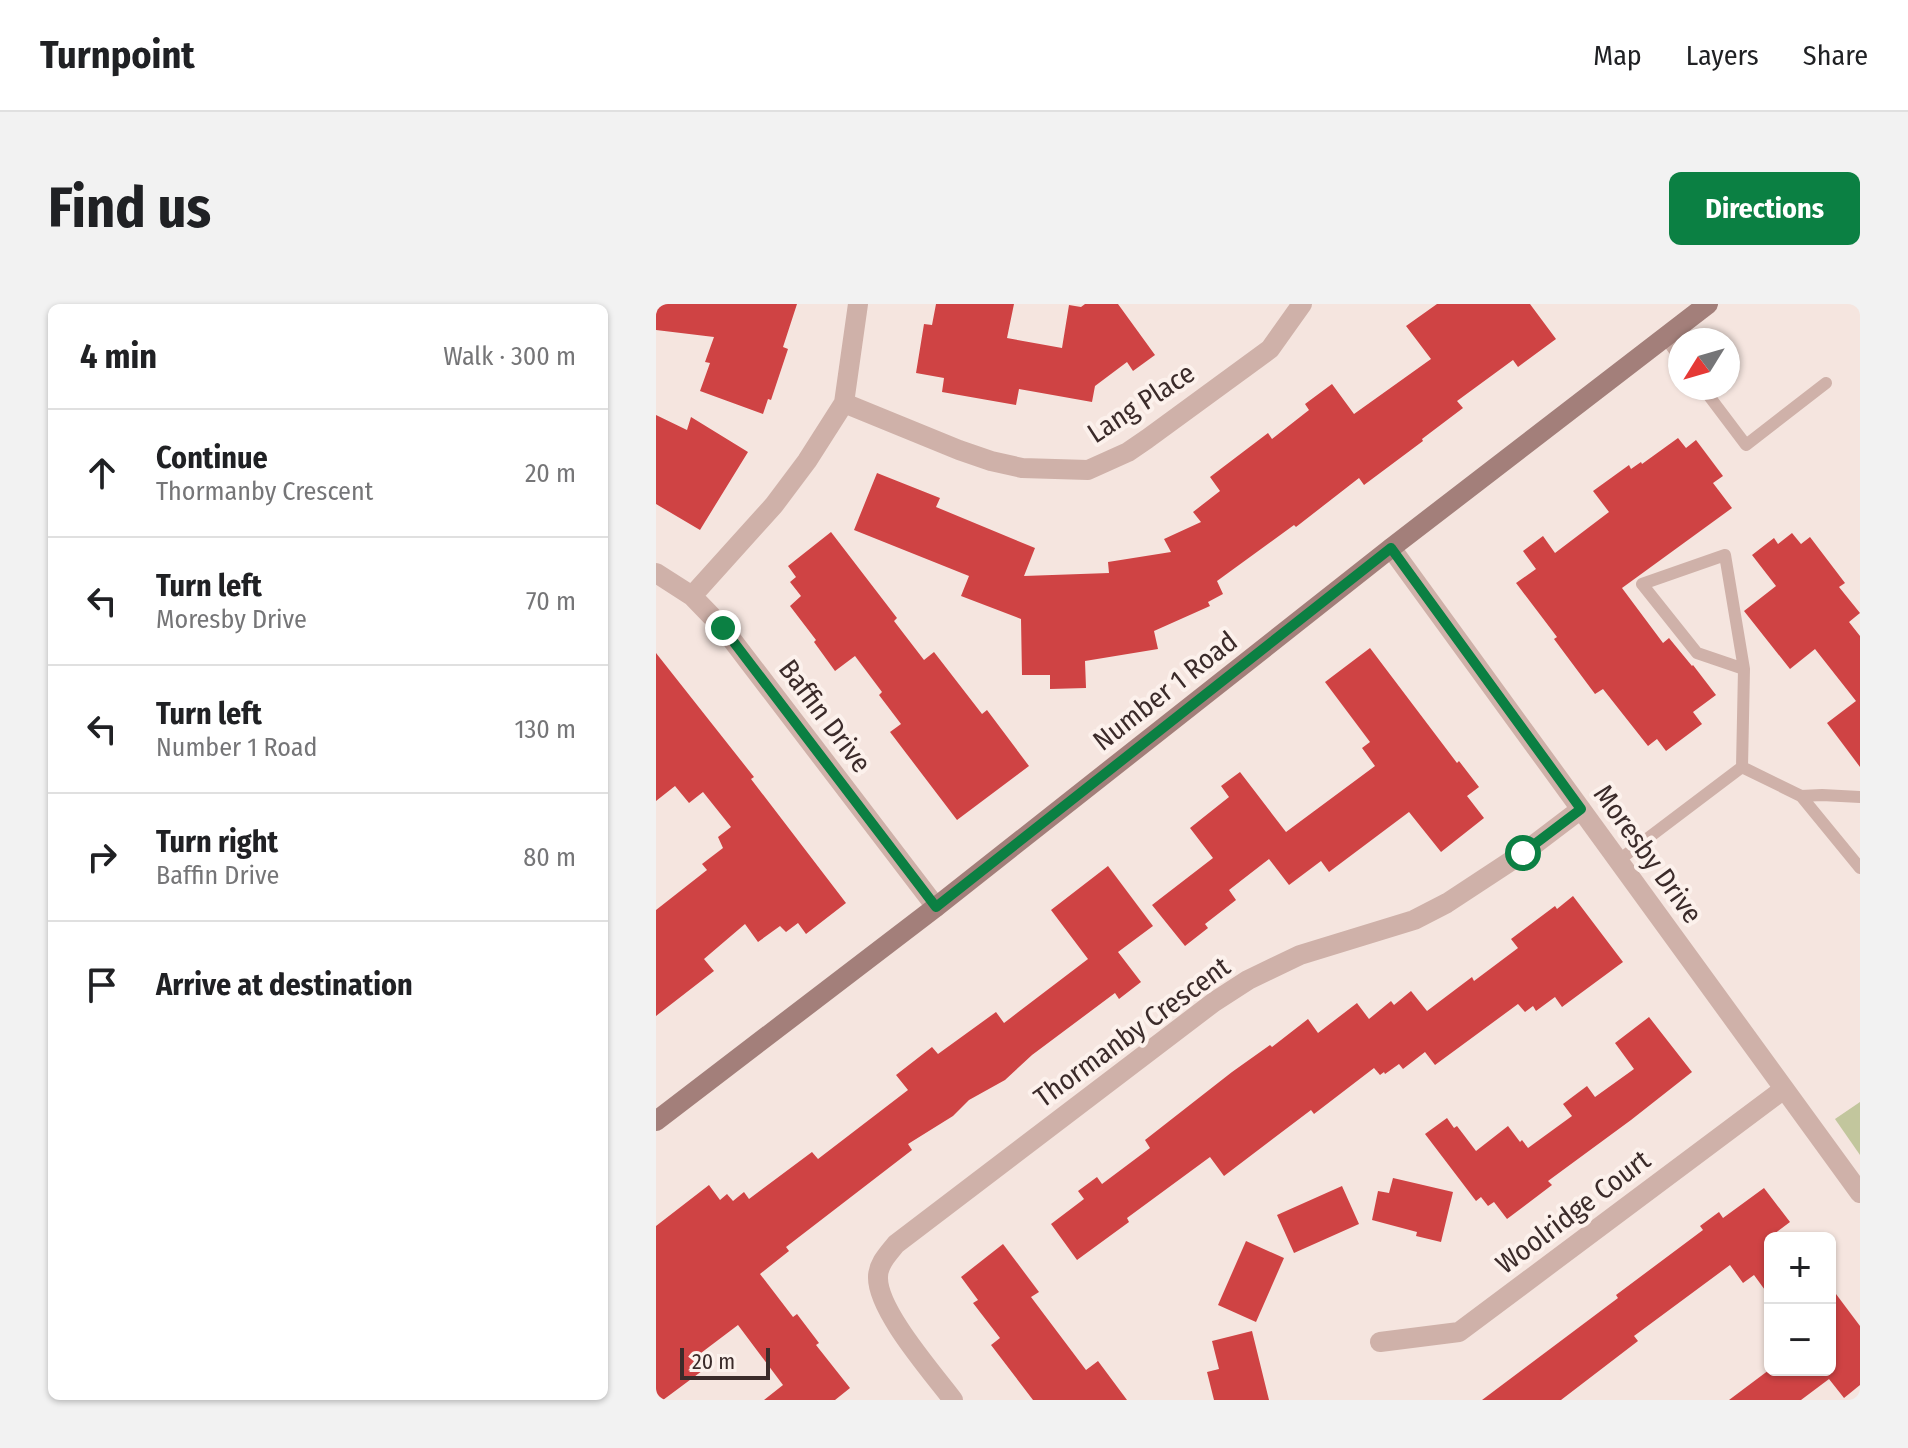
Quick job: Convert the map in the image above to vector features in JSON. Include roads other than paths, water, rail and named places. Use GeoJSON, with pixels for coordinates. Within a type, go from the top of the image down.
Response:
{"type":"FeatureCollection","features":[{"type":"Feature","properties":{"kind":"main road","name":"Number 1 Road"},"geometry":{"type":"LineString","coordinates":[[656,1121],[936,907],[1391,548],[1708,304]]}},
{"type":"Feature","properties":{"kind":"street"},"geometry":{"type":"LineString","coordinates":[[692,596],[774,505],[844,403],[858,304]]}},
{"type":"Feature","properties":{"kind":"street","name":"Lang Place"},"geometry":{"type":"LineString","coordinates":[[844,403],[991,461],[1022,468],[1088,470],[1128,452],[1270,349],[1302,304]]}},
{"type":"Feature","properties":{"kind":"street","name":"Moresby Drive"},"geometry":{"type":"LineString","coordinates":[[1391,548],[1860,1193]]}},
{"type":"Feature","properties":{"kind":"street","name":"Baffin Drive"},"geometry":{"type":"LineString","coordinates":[[656,573],[692,596],[723,628],[936,907]]}},
{"type":"Feature","properties":{"kind":"street","name":"Thormanby Crescent"},"geometry":{"type":"LineString","coordinates":[[953,1400],[899,1328],[879,1291],[878,1274],[883,1260],[896,1244],[1214,1002],[1248,980],[1300,955],[1425,915],[1486,879],[1581,809]]}},
{"type":"Feature","properties":{"kind":"street","name":"Woolridge Court"},"geometry":{"type":"LineString","coordinates":[[1380,1342],[1459,1332],[1784,1089]]}},
{"type":"Feature","properties":{"kind":"lane"},"geometry":{"type":"LineString","coordinates":[[1665,337],[1668,341]]}},
{"type":"Feature","properties":{"kind":"lane"},"geometry":{"type":"LineString","coordinates":[[1712,400],[1746,445],[1826,383]]}},
{"type":"Feature","properties":{"kind":"lane"},"geometry":{"type":"LineString","coordinates":[[1742,767],[1744,669],[1725,555],[1642,584],[1697,653],[1744,669]]}},
{"type":"Feature","properties":{"kind":"lane"},"geometry":{"type":"LineString","coordinates":[[1742,767],[1801,796],[1860,868]]}},
{"type":"Feature","properties":{"kind":"lane"},"geometry":{"type":"LineString","coordinates":[[1619,860],[1742,767]]}},
{"type":"Feature","properties":{"kind":"lane"},"geometry":{"type":"LineString","coordinates":[[1801,796],[1860,797]]}}]}
